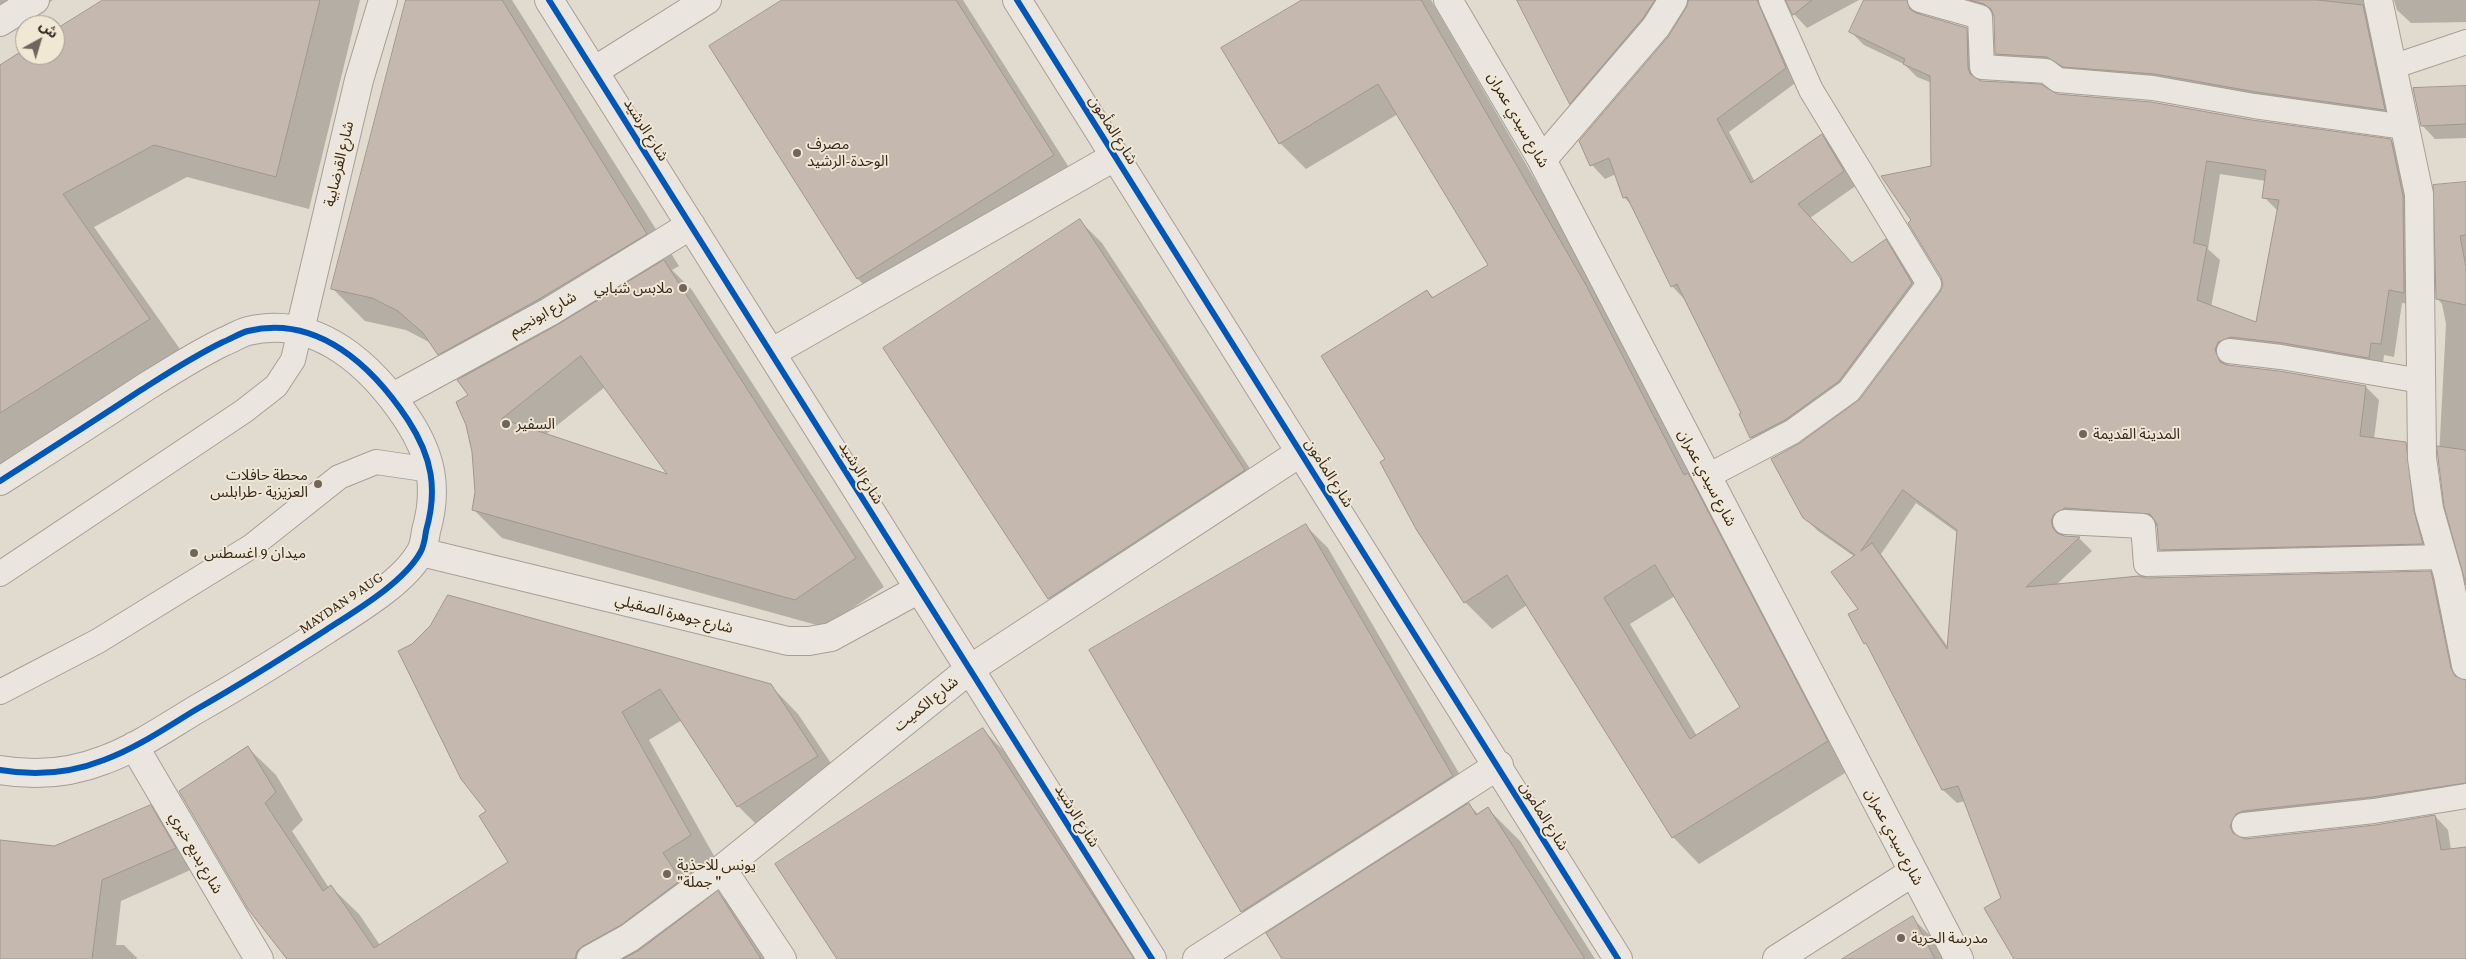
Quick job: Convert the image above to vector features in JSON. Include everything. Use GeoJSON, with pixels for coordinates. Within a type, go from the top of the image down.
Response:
{"type":"FeatureCollection","features":[{"type":"Feature","properties":{"kind":"street"},"geometry":{"type":"LineString","coordinates":[[0,22],[35,0]]}},
{"type":"Feature","properties":{"kind":"street","name":"شارع القرضابية"},"geometry":{"type":"LineString","coordinates":[[300,330],[360,80],[383,0]]}},
{"type":"Feature","properties":{"kind":"street","name":"شارع الرشيد"},"geometry":{"type":"LineString","coordinates":[[549,0],[1152,959]]}},
{"type":"Feature","properties":{"kind":"street"},"geometry":{"type":"LineString","coordinates":[[594,71],[707,0]]}},
{"type":"Feature","properties":{"kind":"street","name":"شارع المأمون"},"geometry":{"type":"LineString","coordinates":[[1017,0],[1114,157],[1499,766],[1618,959]]}},
{"type":"Feature","properties":{"kind":"street","name":"شارع سيدي عمران"},"geometry":{"type":"LineString","coordinates":[[1448,0],[1542,160],[1959,959]]}},
{"type":"Feature","properties":{"kind":"street"},"geometry":{"type":"LineString","coordinates":[[1542,160],[1656,27],[1673,0]]}},
{"type":"Feature","properties":{"kind":"street"},"geometry":{"type":"LineString","coordinates":[[2378,0],[2419,194],[2422,458],[2429,509],[2448,575],[2466,665]]}},
{"type":"Feature","properties":{"kind":"street"},"geometry":{"type":"LineString","coordinates":[[771,352],[1114,157]]}},
{"type":"Feature","properties":{"kind":"street","name":"شارع ابونجيم"},"geometry":{"type":"LineString","coordinates":[[393,397],[549,312],[691,225]]}},
{"type":"Feature","properties":{"kind":"street","name":"MAYDAN 9 AUG"},"geometry":{"type":"LineString","coordinates":[[0,481],[196,356],[247,331],[269,328],[300,330],[324,338],[343,350],[373,376],[393,397],[420,438],[431,470],[433,507],[421,552],[394,583],[367,604],[257,674],[134,746],[105,760],[72,770],[31,773],[0,770]]}},
{"type":"Feature","properties":{"kind":"street","name":"شارع الكميت"},"geometry":{"type":"LineString","coordinates":[[591,959],[629,938],[722,869],[970,669],[1301,452]]}},
{"type":"Feature","properties":{"kind":"street","name":"شارع جوهرة الصقيلي"},"geometry":{"type":"LineString","coordinates":[[421,552],[788,641],[809,641],[831,637],[919,589]]}},
{"type":"Feature","properties":{"kind":"street","name":"شارع بديع خيري"},"geometry":{"type":"LineString","coordinates":[[134,746],[259,959]]}},
{"type":"Feature","properties":{"kind":"street"},"geometry":{"type":"LineString","coordinates":[[1198,959],[1499,766]]}},
{"type":"Feature","properties":{"kind":"street"},"geometry":{"type":"LineString","coordinates":[[722,869],[782,959]]}},
{"type":"Feature","properties":{"kind":"street"},"geometry":{"type":"LineString","coordinates":[[1777,959],[1913,872]]}},
{"type":"Feature","properties":{"kind":"lane"},"geometry":{"type":"LineString","coordinates":[[1706,476],[1792,432],[1849,391],[1929,284],[1811,90],[1771,0]]}},
{"type":"Feature","properties":{"kind":"lane"},"geometry":{"type":"LineString","coordinates":[[1920,0],[1980,17],[1982,67],[2046,71],[2058,80],[2153,88],[2254,106],[2405,126]]}},
{"type":"Feature","properties":{"kind":"lane"},"geometry":{"type":"LineString","coordinates":[[2392,67],[2466,42]]}},
{"type":"Feature","properties":{"kind":"lane"},"geometry":{"type":"LineString","coordinates":[[0,574],[244,411],[276,386],[294,360],[300,330]]}},
{"type":"Feature","properties":{"kind":"lane"},"geometry":{"type":"LineString","coordinates":[[2228,351],[2281,357],[2421,381]]}},
{"type":"Feature","properties":{"kind":"lane"},"geometry":{"type":"LineString","coordinates":[[0,692],[98,641],[252,546],[339,477],[376,462],[431,470]]}},
{"type":"Feature","properties":{"kind":"lane"},"geometry":{"type":"LineString","coordinates":[[2065,522],[2143,526],[2146,564],[2442,557]]}},
{"type":"Feature","properties":{"kind":"lane"},"geometry":{"type":"LineString","coordinates":[[2244,825],[2374,811],[2466,796]]}},
{"type":"Feature","properties":{"kind":"building"},"geometry":{"type":"Polygon","coordinates":[[[103,0],[320,0],[276,177],[154,145],[63,194],[150,319],[0,413],[0,65],[15,55],[15,65],[65,65],[65,24],[103,0]]]}},
{"type":"Feature","properties":{"kind":"building"},"geometry":{"type":"Polygon","coordinates":[[[406,0],[502,0],[647,234],[541,298],[438,355],[423,333],[398,311],[372,298],[331,289],[406,0]]]}},
{"type":"Feature","properties":{"kind":"building"},"geometry":{"type":"Polygon","coordinates":[[[782,0],[956,0],[1054,155],[857,279],[709,46],[782,0]]]}},
{"type":"Feature","properties":{"kind":"building"},"geometry":{"type":"Polygon","coordinates":[[[1302,0],[1421,0],[1586,285],[1684,475],[1688,473],[1828,741],[1672,838],[1507,575],[1464,603],[1416,529],[1380,462],[1385,459],[1321,356],[1427,290],[1432,298],[1488,265],[1378,84],[1279,144],[1221,48],[1302,0]],[[1655,565],[1604,598],[1690,739],[1740,707],[1655,565]]]}},
{"type":"Feature","properties":{"kind":"building"},"geometry":{"type":"Polygon","coordinates":[[[1517,0],[1655,0],[1643,18],[1570,104],[1517,0]]]}},
{"type":"Feature","properties":{"kind":"building"},"geometry":{"type":"Polygon","coordinates":[[[1689,0],[1757,0],[1786,68],[1717,119],[1751,183],[1822,134],[1844,171],[1798,204],[1852,263],[1886,239],[1912,283],[1839,381],[1785,420],[1750,438],[1739,414],[1741,413],[1677,284],[1671,287],[1627,197],[1623,198],[1609,158],[1590,166],[1579,141],[1668,37],[1689,0]]]}},
{"type":"Feature","properties":{"kind":"building"},"geometry":{"type":"Polygon","coordinates":[[[1786,0],[1812,0],[1793,15],[1786,0]]]}},
{"type":"Feature","properties":{"kind":"building"},"geometry":{"type":"Polygon","coordinates":[[[1864,0],[1907,0],[1910,9],[1916,13],[1967,28],[1968,68],[1970,74],[1981,81],[2041,84],[2057,94],[2151,102],[2252,120],[2391,139],[2403,196],[2404,293],[2389,290],[2381,344],[2371,343],[2369,358],[2283,343],[2231,337],[2218,342],[2215,350],[2220,362],[2227,365],[2279,371],[2366,386],[2360,436],[2406,442],[2414,511],[2423,544],[2159,550],[2157,524],[2150,514],[2065,508],[2054,514],[2051,521],[2053,528],[2057,533],[2064,536],[2080,537],[2026,587],[2139,576],[2146,578],[2431,571],[2451,668],[2455,676],[2466,680],[2466,783],[2372,797],[2243,811],[2236,814],[2230,826],[2233,833],[2245,839],[2375,825],[2435,815],[2441,850],[2466,847],[2466,959],[2014,959],[1984,908],[2001,898],[1958,786],[1942,790],[1866,643],[1864,644],[1848,614],[1858,609],[1831,572],[1855,555],[1803,518],[1771,459],[1800,443],[1860,399],[1940,292],[1943,285],[1941,277],[1908,223],[1911,220],[1881,176],[1931,166],[1930,76],[1903,64],[1905,59],[1849,32],[1864,0]],[[2207,161],[2194,243],[2207,246],[2197,300],[2256,322],[2279,200],[2262,198],[2266,170],[2207,161]],[[1903,490],[1861,551],[1872,543],[1947,649],[1957,530],[1903,490]]]}},
{"type":"Feature","properties":{"kind":"building"},"geometry":{"type":"Polygon","coordinates":[[[1970,0],[2317,0],[2363,5],[2385,110],[2256,92],[2155,74],[2063,67],[2047,57],[1995,54],[1994,16],[1991,9],[1984,4],[1970,0]]]}},
{"type":"Feature","properties":{"kind":"building"},"geometry":{"type":"Polygon","coordinates":[[[2466,86],[2466,124],[2421,126],[2413,88],[2466,86]]]}},
{"type":"Feature","properties":{"kind":"building"},"geometry":{"type":"Polygon","coordinates":[[[2466,182],[2466,235],[2460,236],[2466,267],[2466,305],[2436,299],[2433,185],[2466,182]]]}},
{"type":"Feature","properties":{"kind":"building"},"geometry":{"type":"Polygon","coordinates":[[[1080,219],[1245,470],[1048,599],[883,348],[1080,219]]]}},
{"type":"Feature","properties":{"kind":"building"},"geometry":{"type":"Polygon","coordinates":[[[664,260],[856,558],[795,600],[472,510],[475,492],[472,452],[466,425],[456,402],[468,395],[457,380],[557,325],[664,260]],[[581,356],[502,419],[667,474],[581,356]]]}},
{"type":"Feature","properties":{"kind":"building"},"geometry":{"type":"Polygon","coordinates":[[[2437,446],[2466,450],[2466,585],[2444,506],[2437,446]]]}},
{"type":"Feature","properties":{"kind":"building"},"geometry":{"type":"Polygon","coordinates":[[[1306,524],[1453,776],[1241,912],[1089,650],[1306,524]]]}},
{"type":"Feature","properties":{"kind":"building"},"geometry":{"type":"Polygon","coordinates":[[[448,595],[771,684],[818,756],[737,807],[660,689],[622,712],[691,835],[663,853],[681,880],[621,925],[583,946],[577,951],[575,959],[287,959],[248,909],[179,791],[248,746],[276,792],[265,803],[323,891],[331,885],[374,948],[508,862],[479,816],[486,811],[461,779],[398,651],[412,644],[430,626],[448,595]]]}},
{"type":"Feature","properties":{"kind":"building"},"geometry":{"type":"Polygon","coordinates":[[[983,728],[1134,959],[837,959],[775,864],[983,728]]]}},
{"type":"Feature","properties":{"kind":"building"},"geometry":{"type":"Polygon","coordinates":[[[1469,803],[1476,815],[1488,807],[1585,959],[1282,959],[1266,933],[1469,803]]]}},
{"type":"Feature","properties":{"kind":"building"},"geometry":{"type":"Polygon","coordinates":[[[151,805],[176,848],[102,880],[92,959],[0,959],[0,840],[54,846],[151,805]]]}},
{"type":"Feature","properties":{"kind":"building"},"geometry":{"type":"Polygon","coordinates":[[[718,891],[761,959],[623,959],[638,951],[718,891]]]}},
{"type":"Feature","properties":{"kind":"building","name":"مدرسة الحرية"},"geometry":{"type":"Polygon","coordinates":[[[1913,916],[1935,959],[1842,959],[1913,916]]]}},
{"type":"Feature","properties":{"kind":"cycle path"},"geometry":{"type":"LineString","coordinates":[[549,0],[1152,959]]}},
{"type":"Feature","properties":{"kind":"cycle path"},"geometry":{"type":"LineString","coordinates":[[1017,0],[1618,959]]}},
{"type":"Feature","properties":{"kind":"cycle path"},"geometry":{"type":"LineString","coordinates":[[0,481],[202,353],[245,332],[274,328],[298,330],[320,338],[341,349],[378,381],[408,420],[423,447],[431,474],[432,487],[430,516],[420,553],[390,586],[351,614],[246,680],[128,750],[79,768],[40,773],[0,770]]}},
{"type":"Feature","properties":{"kind":"place","name":"مصرف الوحدة-الرشيد"},"geometry":{"type":"Point","coordinates":[797,153]}},
{"type":"Feature","properties":{"kind":"place","name":"ملابس شبابي"},"geometry":{"type":"Point","coordinates":[683,288]}},
{"type":"Feature","properties":{"kind":"place","name":"السفير"},"geometry":{"type":"Point","coordinates":[506,424]}},
{"type":"Feature","properties":{"kind":"place","name":"المدينة القديمة"},"geometry":{"type":"Point","coordinates":[2083,434]}},
{"type":"Feature","properties":{"kind":"place","name":"محطة حافلات العزيزية -طرابلس"},"geometry":{"type":"Point","coordinates":[318,484]}},
{"type":"Feature","properties":{"kind":"place","name":"ميدان 9 اغسطس"},"geometry":{"type":"Point","coordinates":[194,553]}},
{"type":"Feature","properties":{"kind":"place","name":"يونس للاحذية \"جملة \""},"geometry":{"type":"Point","coordinates":[667,874]}},
{"type":"Feature","properties":{"kind":"place","name":"مدرسة الحرية"},"geometry":{"type":"Point","coordinates":[1901,938]}}]}
